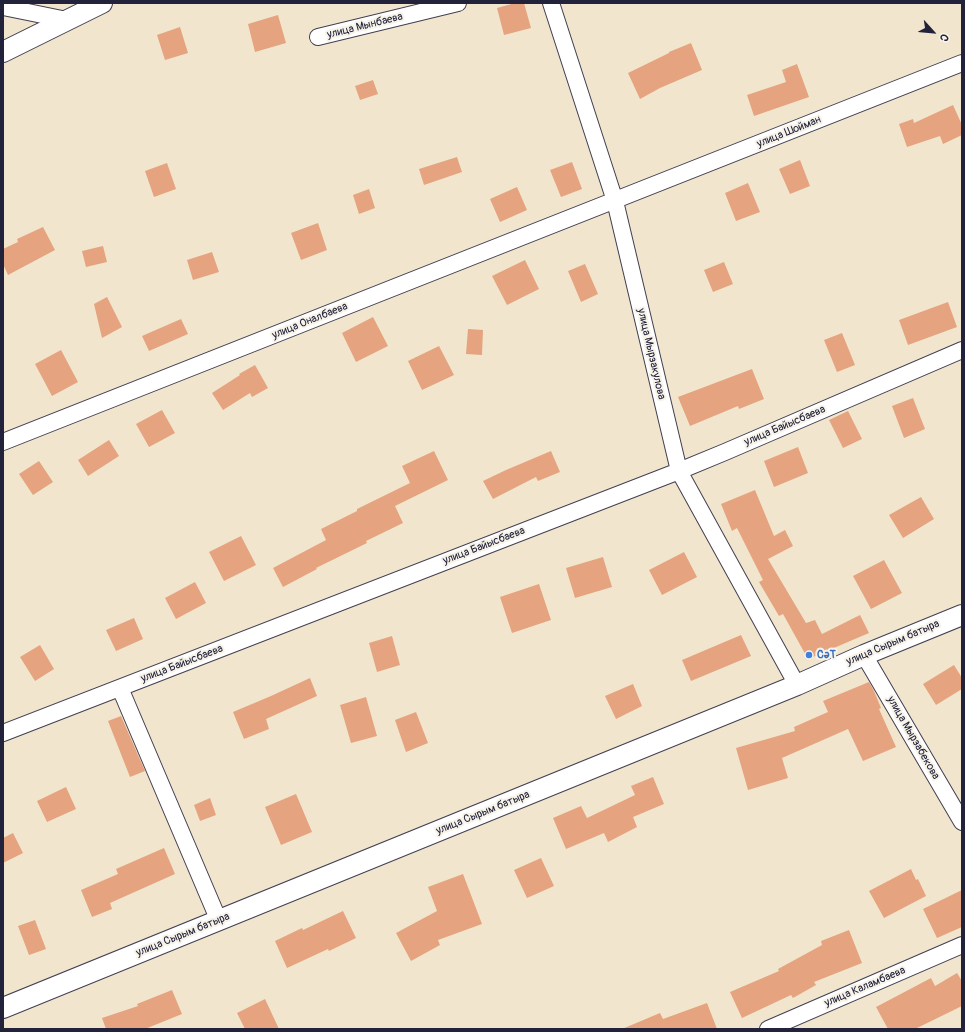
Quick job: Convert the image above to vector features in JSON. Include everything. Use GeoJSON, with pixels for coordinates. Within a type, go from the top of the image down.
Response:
{"type":"FeatureCollection","features":[{"type":"Feature","properties":{"kind":"street"},"geometry":{"type":"LineString","coordinates":[[3,52],[102,3]]}},
{"type":"Feature","properties":{"kind":"street","name":"улица Мынбаева"},"geometry":{"type":"LineString","coordinates":[[318,37],[458,3]]}},
{"type":"Feature","properties":{"kind":"street","name":"улица Мырзакулова"},"geometry":{"type":"LineString","coordinates":[[551,3],[616,200],[679,471],[797,685]]}},
{"type":"Feature","properties":{"kind":"street"},"geometry":{"type":"LineString","coordinates":[[3,7],[67,20]]}},
{"type":"Feature","properties":{"kind":"street","name":"улица Шойман"},"geometry":{"type":"LineString","coordinates":[[616,200],[962,63]]}},
{"type":"Feature","properties":{"kind":"street","name":"улица Оналбаева"},"geometry":{"type":"LineString","coordinates":[[3,442],[616,200]]}},
{"type":"Feature","properties":{"kind":"street","name":"улица Байысбаева"},"geometry":{"type":"LineString","coordinates":[[3,734],[679,471],[962,350]]}},
{"type":"Feature","properties":{"kind":"street","name":"улица Сырым батыра"},"geometry":{"type":"LineString","coordinates":[[3,1008],[797,685],[864,654],[962,615]]}},
{"type":"Feature","properties":{"kind":"street","name":"улица Мырзабекова"},"geometry":{"type":"LineString","coordinates":[[864,654],[962,822]]}},
{"type":"Feature","properties":{"kind":"street"},"geometry":{"type":"LineString","coordinates":[[120,688],[219,921]]}},
{"type":"Feature","properties":{"kind":"street","name":"улица Каламбаева"},"geometry":{"type":"LineString","coordinates":[[768,1029],[962,946]]}},
{"type":"Feature","properties":{"kind":"building"},"geometry":{"type":"Polygon","coordinates":[[[515,3],[524,3],[531,28],[504,35],[497,8],[515,3]]]}},
{"type":"Feature","properties":{"kind":"building"},"geometry":{"type":"Polygon","coordinates":[[[278,15],[286,43],[255,52],[248,24],[278,15]]]}},
{"type":"Feature","properties":{"kind":"building"},"geometry":{"type":"Polygon","coordinates":[[[180,27],[188,53],[165,60],[157,35],[180,27]]]}},
{"type":"Feature","properties":{"kind":"building"},"geometry":{"type":"Polygon","coordinates":[[[691,43],[702,70],[660,88],[640,99],[628,73],[669,52],[691,43]]]}},
{"type":"Feature","properties":{"kind":"building"},"geometry":{"type":"Polygon","coordinates":[[[797,64],[809,97],[754,116],[747,95],[786,82],[782,70],[797,64]]]}},
{"type":"Feature","properties":{"kind":"building"},"geometry":{"type":"Polygon","coordinates":[[[373,80],[378,94],[360,100],[355,86],[373,80]]]}},
{"type":"Feature","properties":{"kind":"building"},"geometry":{"type":"Polygon","coordinates":[[[953,105],[962,125],[962,135],[943,144],[940,136],[907,147],[899,124],[913,119],[914,123],[953,105]]]}},
{"type":"Feature","properties":{"kind":"building"},"geometry":{"type":"Polygon","coordinates":[[[457,157],[462,172],[424,185],[419,169],[457,157]]]}},
{"type":"Feature","properties":{"kind":"building"},"geometry":{"type":"Polygon","coordinates":[[[800,160],[810,186],[790,194],[779,169],[800,160]]]}},
{"type":"Feature","properties":{"kind":"building"},"geometry":{"type":"Polygon","coordinates":[[[572,162],[582,189],[561,197],[550,170],[572,162]]]}},
{"type":"Feature","properties":{"kind":"building"},"geometry":{"type":"Polygon","coordinates":[[[167,163],[176,189],[154,197],[145,171],[167,163]]]}},
{"type":"Feature","properties":{"kind":"building"},"geometry":{"type":"Polygon","coordinates":[[[748,183],[760,212],[736,221],[725,193],[748,183]]]}},
{"type":"Feature","properties":{"kind":"building"},"geometry":{"type":"Polygon","coordinates":[[[517,187],[527,210],[500,222],[490,199],[517,187]]]}},
{"type":"Feature","properties":{"kind":"building"},"geometry":{"type":"Polygon","coordinates":[[[369,189],[375,208],[359,214],[353,195],[369,189]]]}},
{"type":"Feature","properties":{"kind":"building"},"geometry":{"type":"Polygon","coordinates":[[[318,223],[327,250],[301,260],[291,233],[318,223]]]}},
{"type":"Feature","properties":{"kind":"building"},"geometry":{"type":"Polygon","coordinates":[[[43,227],[55,250],[8,275],[3,264],[3,249],[18,242],[17,239],[43,227]]]}},
{"type":"Feature","properties":{"kind":"building"},"geometry":{"type":"Polygon","coordinates":[[[103,246],[107,262],[86,267],[82,251],[103,246]]]}},
{"type":"Feature","properties":{"kind":"building"},"geometry":{"type":"Polygon","coordinates":[[[212,252],[219,272],[193,280],[187,260],[212,252]]]}},
{"type":"Feature","properties":{"kind":"building"},"geometry":{"type":"Polygon","coordinates":[[[525,260],[539,289],[507,305],[492,276],[525,260]]]}},
{"type":"Feature","properties":{"kind":"building"},"geometry":{"type":"Polygon","coordinates":[[[724,262],[733,284],[713,292],[704,270],[724,262]]]}},
{"type":"Feature","properties":{"kind":"building"},"geometry":{"type":"Polygon","coordinates":[[[585,264],[598,294],[581,302],[568,271],[585,264]]]}},
{"type":"Feature","properties":{"kind":"building"},"geometry":{"type":"Polygon","coordinates":[[[107,297],[122,327],[102,338],[94,304],[107,297]]]}},
{"type":"Feature","properties":{"kind":"building"},"geometry":{"type":"Polygon","coordinates":[[[948,302],[957,327],[908,345],[899,320],[948,302]]]}},
{"type":"Feature","properties":{"kind":"building"},"geometry":{"type":"Polygon","coordinates":[[[373,317],[388,346],[356,362],[342,333],[373,317]]]}},
{"type":"Feature","properties":{"kind":"building"},"geometry":{"type":"Polygon","coordinates":[[[181,319],[188,334],[149,351],[142,336],[181,319]]]}},
{"type":"Feature","properties":{"kind":"building"},"geometry":{"type":"Polygon","coordinates":[[[468,329],[483,330],[482,355],[466,354],[468,329]]]}},
{"type":"Feature","properties":{"kind":"building"},"geometry":{"type":"Polygon","coordinates":[[[842,333],[855,365],[837,372],[824,340],[842,333]]]}},
{"type":"Feature","properties":{"kind":"building"},"geometry":{"type":"Polygon","coordinates":[[[439,346],[454,375],[422,390],[408,361],[439,346]]]}},
{"type":"Feature","properties":{"kind":"building"},"geometry":{"type":"Polygon","coordinates":[[[61,350],[78,382],[52,396],[35,364],[61,350]]]}},
{"type":"Feature","properties":{"kind":"building"},"geometry":{"type":"Polygon","coordinates":[[[255,365],[268,388],[252,397],[250,393],[223,410],[212,393],[255,365]]]}},
{"type":"Feature","properties":{"kind":"building"},"geometry":{"type":"Polygon","coordinates":[[[752,369],[764,399],[739,409],[738,406],[690,426],[678,397],[752,369]]]}},
{"type":"Feature","properties":{"kind":"building"},"geometry":{"type":"Polygon","coordinates":[[[913,398],[925,429],[904,438],[892,406],[913,398]]]}},
{"type":"Feature","properties":{"kind":"building"},"geometry":{"type":"Polygon","coordinates":[[[162,410],[175,433],[149,447],[136,424],[162,410]]]}},
{"type":"Feature","properties":{"kind":"building"},"geometry":{"type":"Polygon","coordinates":[[[848,411],[862,439],[843,448],[829,420],[848,411]]]}},
{"type":"Feature","properties":{"kind":"building"},"geometry":{"type":"Polygon","coordinates":[[[109,440],[119,456],[88,476],[78,460],[109,440]]]}},
{"type":"Feature","properties":{"kind":"building"},"geometry":{"type":"Polygon","coordinates":[[[798,447],[808,473],[774,487],[764,461],[798,447]]]}},
{"type":"Feature","properties":{"kind":"building"},"geometry":{"type":"Polygon","coordinates":[[[434,451],[448,480],[395,506],[403,523],[366,541],[367,543],[316,568],[317,569],[283,587],[273,568],[326,540],[321,529],[357,511],[357,509],[410,483],[402,466],[434,451]]]}},
{"type":"Feature","properties":{"kind":"building"},"geometry":{"type":"Polygon","coordinates":[[[551,451],[560,472],[538,481],[536,477],[493,499],[483,481],[551,451]]]}},
{"type":"Feature","properties":{"kind":"building"},"geometry":{"type":"Polygon","coordinates":[[[39,461],[53,482],[33,495],[19,474],[39,461]]]}},
{"type":"Feature","properties":{"kind":"building"},"geometry":{"type":"Polygon","coordinates":[[[755,490],[774,536],[785,530],[793,546],[768,559],[806,623],[815,620],[822,634],[860,615],[869,633],[808,659],[783,614],[779,616],[759,582],[763,580],[737,528],[732,531],[721,504],[755,490]]]}},
{"type":"Feature","properties":{"kind":"building"},"geometry":{"type":"Polygon","coordinates":[[[921,497],[934,519],[903,538],[889,515],[921,497]]]}},
{"type":"Feature","properties":{"kind":"building"},"geometry":{"type":"Polygon","coordinates":[[[241,536],[256,565],[224,581],[209,552],[241,536]]]}},
{"type":"Feature","properties":{"kind":"building"},"geometry":{"type":"Polygon","coordinates":[[[684,552],[697,577],[662,595],[649,570],[684,552]]]}},
{"type":"Feature","properties":{"kind":"building"},"geometry":{"type":"Polygon","coordinates":[[[603,557],[612,587],[575,598],[566,568],[603,557]]]}},
{"type":"Feature","properties":{"kind":"building"},"geometry":{"type":"Polygon","coordinates":[[[884,560],[902,593],[871,609],[853,576],[884,560]]]}},
{"type":"Feature","properties":{"kind":"building"},"geometry":{"type":"Polygon","coordinates":[[[195,582],[206,603],[176,619],[165,598],[195,582]]]}},
{"type":"Feature","properties":{"kind":"building"},"geometry":{"type":"Polygon","coordinates":[[[539,584],[551,620],[512,633],[500,597],[539,584]]]}},
{"type":"Feature","properties":{"kind":"building"},"geometry":{"type":"Polygon","coordinates":[[[134,618],[143,639],[116,651],[106,630],[134,618]]]}},
{"type":"Feature","properties":{"kind":"building"},"geometry":{"type":"Polygon","coordinates":[[[741,635],[751,656],[691,681],[682,660],[741,635]]]}},
{"type":"Feature","properties":{"kind":"building"},"geometry":{"type":"Polygon","coordinates":[[[392,636],[400,665],[377,672],[369,643],[392,636]]]}},
{"type":"Feature","properties":{"kind":"building"},"geometry":{"type":"Polygon","coordinates":[[[40,645],[54,669],[35,681],[20,657],[40,645]]]}},
{"type":"Feature","properties":{"kind":"building"},"geometry":{"type":"Polygon","coordinates":[[[954,665],[962,678],[962,689],[936,705],[923,684],[954,665]]]}},
{"type":"Feature","properties":{"kind":"building"},"geometry":{"type":"Polygon","coordinates":[[[310,678],[317,696],[266,719],[269,729],[244,739],[233,712],[310,678]]]}},
{"type":"Feature","properties":{"kind":"building"},"geometry":{"type":"Polygon","coordinates":[[[869,682],[896,747],[863,761],[848,729],[782,758],[788,778],[748,790],[736,748],[795,731],[794,727],[828,712],[823,701],[869,682]]]}},
{"type":"Feature","properties":{"kind":"building"},"geometry":{"type":"Polygon","coordinates":[[[633,684],[642,706],[616,719],[605,696],[633,684]]]}},
{"type":"Feature","properties":{"kind":"building"},"geometry":{"type":"Polygon","coordinates":[[[366,697],[377,736],[351,743],[340,705],[366,697]]]}},
{"type":"Feature","properties":{"kind":"building"},"geometry":{"type":"Polygon","coordinates":[[[416,712],[428,743],[406,752],[395,720],[416,712]]]}},
{"type":"Feature","properties":{"kind":"building"},"geometry":{"type":"Polygon","coordinates":[[[121,716],[145,771],[130,777],[108,721],[121,716]]]}},
{"type":"Feature","properties":{"kind":"building"},"geometry":{"type":"Polygon","coordinates":[[[653,777],[664,804],[633,817],[637,827],[608,842],[604,833],[566,849],[553,818],[581,806],[587,818],[635,795],[631,786],[653,777]]]}},
{"type":"Feature","properties":{"kind":"building"},"geometry":{"type":"Polygon","coordinates":[[[66,787],[76,809],[47,822],[37,801],[66,787]]]}},
{"type":"Feature","properties":{"kind":"building"},"geometry":{"type":"Polygon","coordinates":[[[296,794],[312,832],[281,845],[265,807],[296,794]]]}},
{"type":"Feature","properties":{"kind":"building"},"geometry":{"type":"Polygon","coordinates":[[[210,798],[216,815],[200,821],[194,805],[210,798]]]}},
{"type":"Feature","properties":{"kind":"building"},"geometry":{"type":"Polygon","coordinates":[[[13,833],[23,853],[3,863],[3,838],[13,833]]]}},
{"type":"Feature","properties":{"kind":"building"},"geometry":{"type":"Polygon","coordinates":[[[164,848],[175,874],[110,903],[112,909],[92,917],[81,890],[118,874],[116,869],[164,848]]]}},
{"type":"Feature","properties":{"kind":"building"},"geometry":{"type":"Polygon","coordinates":[[[541,858],[554,886],[527,898],[514,870],[541,858]]]}},
{"type":"Feature","properties":{"kind":"building"},"geometry":{"type":"Polygon","coordinates":[[[911,869],[916,880],[918,879],[926,896],[884,918],[869,891],[911,869]]]}},
{"type":"Feature","properties":{"kind":"building"},"geometry":{"type":"Polygon","coordinates":[[[463,874],[482,924],[438,940],[440,945],[411,961],[396,933],[437,911],[428,887],[463,874]]]}},
{"type":"Feature","properties":{"kind":"building"},"geometry":{"type":"Polygon","coordinates":[[[962,890],[962,927],[937,938],[923,909],[962,890]]]}},
{"type":"Feature","properties":{"kind":"building"},"geometry":{"type":"Polygon","coordinates":[[[343,911],[356,938],[287,968],[275,941],[302,928],[303,930],[343,911]]]}},
{"type":"Feature","properties":{"kind":"building"},"geometry":{"type":"Polygon","coordinates":[[[35,920],[46,949],[29,955],[18,926],[35,920]]]}},
{"type":"Feature","properties":{"kind":"building"},"geometry":{"type":"Polygon","coordinates":[[[849,930],[862,963],[814,982],[816,985],[793,998],[791,995],[742,1018],[730,992],[779,971],[778,969],[822,945],[821,941],[849,930]]]}},
{"type":"Feature","properties":{"kind":"building"},"geometry":{"type":"Polygon","coordinates":[[[957,973],[962,981],[962,1006],[915,1029],[888,1029],[876,1007],[931,978],[935,986],[957,973]]]}},
{"type":"Feature","properties":{"kind":"building"},"geometry":{"type":"Polygon","coordinates":[[[172,990],[182,1014],[145,1029],[106,1029],[102,1018],[138,1006],[137,1004],[172,990]]]}},
{"type":"Feature","properties":{"kind":"building"},"geometry":{"type":"Polygon","coordinates":[[[265,999],[279,1029],[245,1029],[237,1013],[265,999]]]}},
{"type":"Feature","properties":{"kind":"building"},"geometry":{"type":"Polygon","coordinates":[[[707,1003],[717,1029],[622,1029],[660,1013],[663,1019],[707,1003]]]}},
{"type":"Feature","properties":{"kind":"place","name":"СƏТ"},"geometry":{"type":"Point","coordinates":[809,655]}}]}
